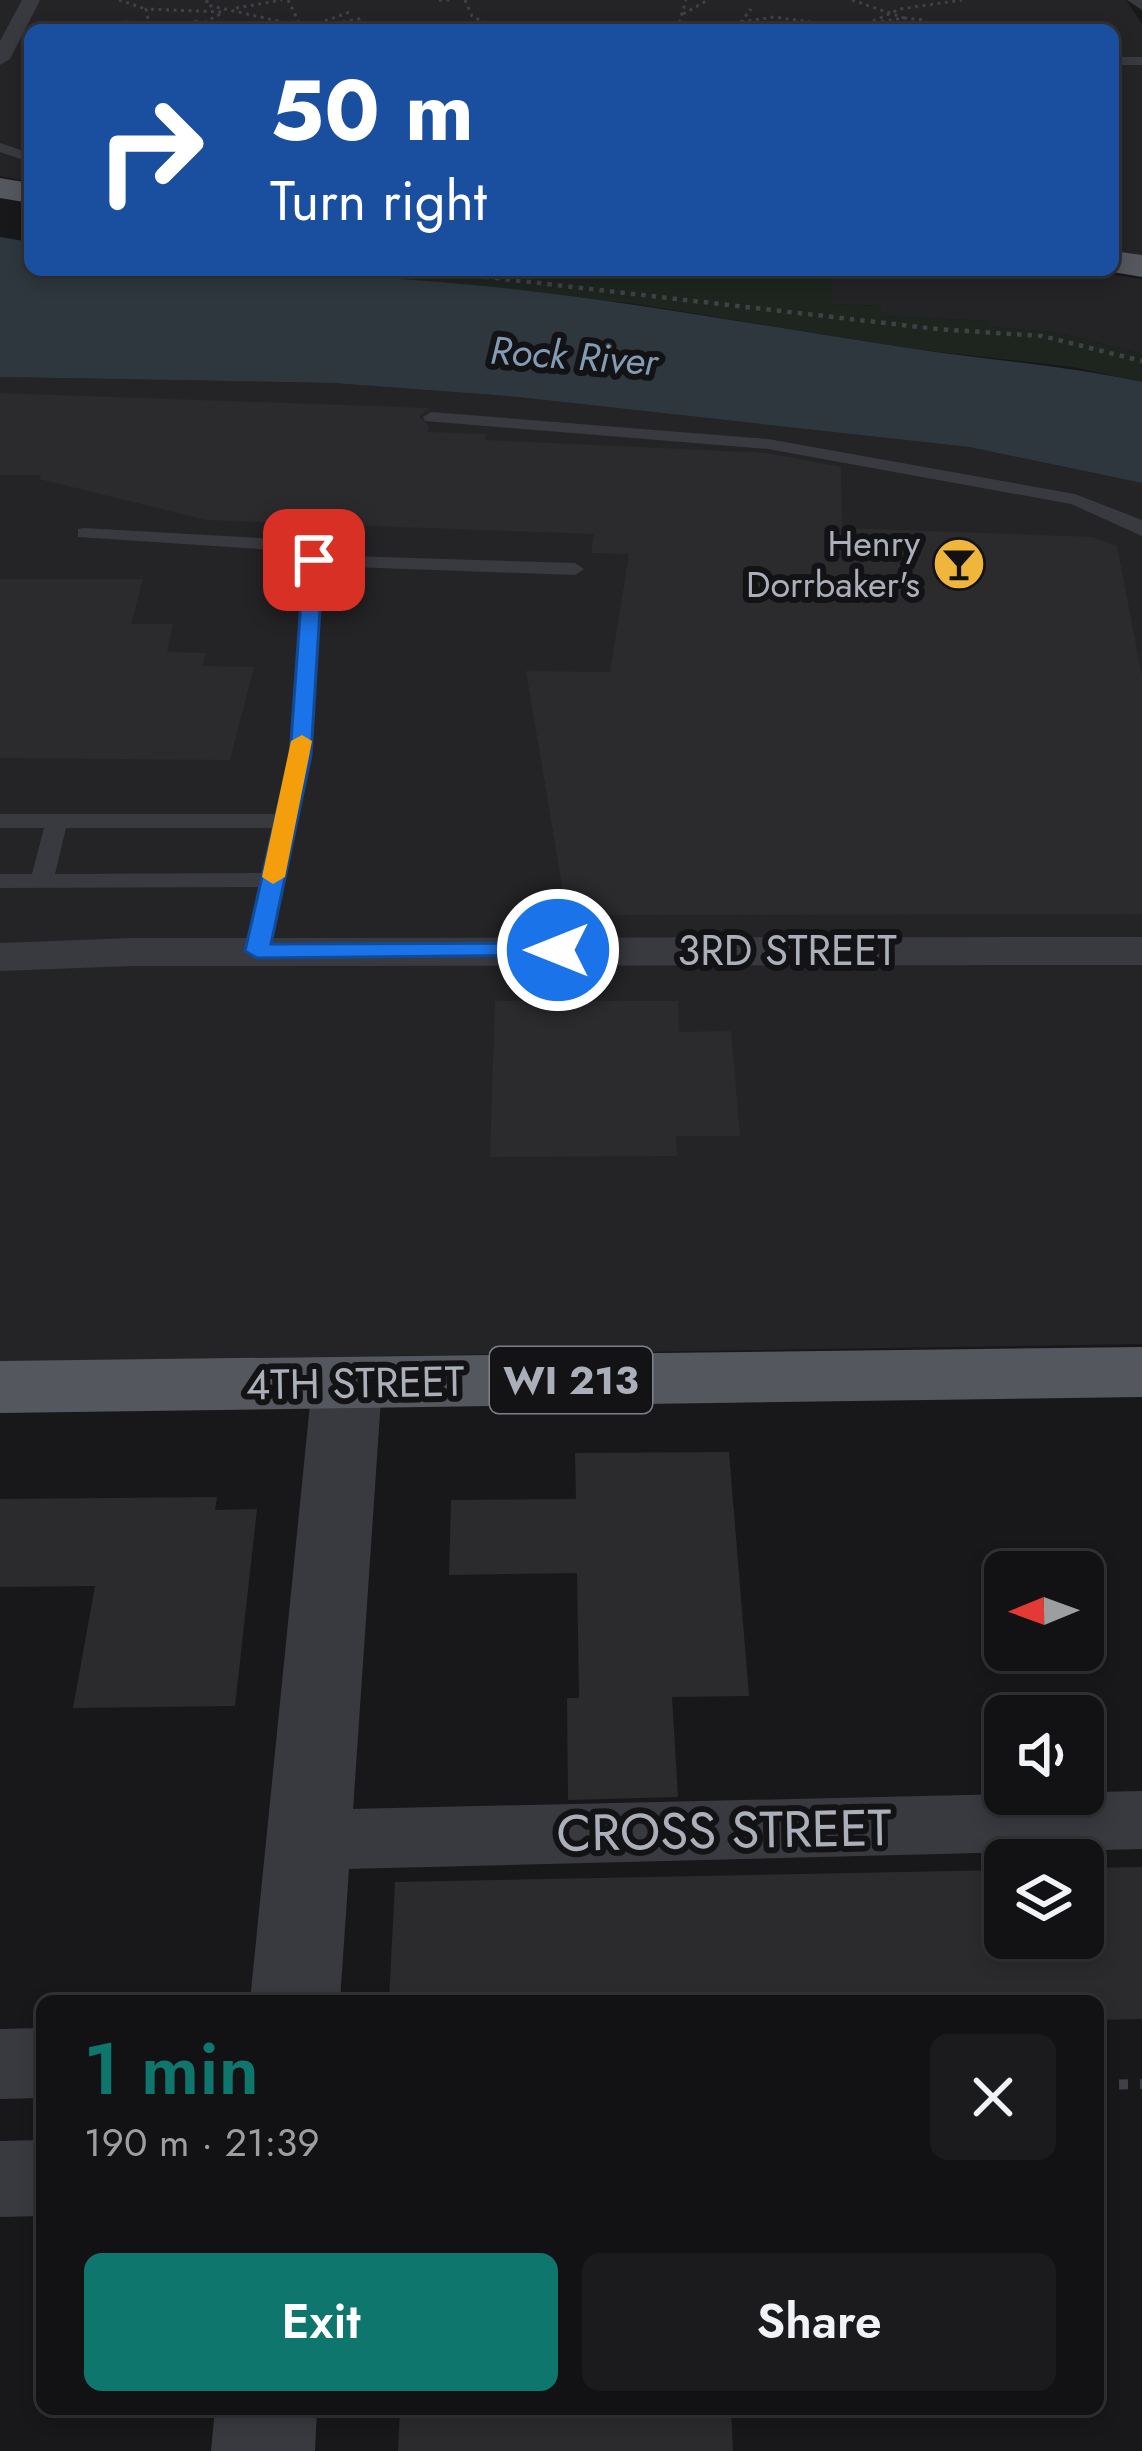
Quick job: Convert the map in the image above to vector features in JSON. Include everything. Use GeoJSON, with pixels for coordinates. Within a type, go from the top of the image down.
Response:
{"type":"FeatureCollection","features":[{"type":"Feature","properties":{"kind":"main road","name":"4TH STREET"},"geometry":{"type":"LineString","coordinates":[[0,1387],[1142,1372]]}},
{"type":"Feature","properties":{"kind":"street"},"geometry":{"type":"LineString","coordinates":[[0,59],[31,0]]}},
{"type":"Feature","properties":{"kind":"street","name":"3RD STREET"},"geometry":{"type":"LineString","coordinates":[[0,957],[257,951],[1142,951]]}},
{"type":"Feature","properties":{"kind":"street"},"geometry":{"type":"LineString","coordinates":[[296,1995],[347,1384]]}},
{"type":"Feature","properties":{"kind":"street","name":"CROSS STREET"},"geometry":{"type":"LineString","coordinates":[[306,1840],[1142,1820]]}},
{"type":"Feature","properties":{"kind":"street"},"geometry":{"type":"LineString","coordinates":[[0,2064],[36,2063]]}},
{"type":"Feature","properties":{"kind":"street"},"geometry":{"type":"LineString","coordinates":[[0,2179],[36,2178]]}},
{"type":"Feature","properties":{"kind":"street"},"geometry":{"type":"LineString","coordinates":[[263,2451],[266,2415]]}},
{"type":"Feature","properties":{"kind":"lane"},"geometry":{"type":"LineString","coordinates":[[431,417],[767,444],[839,455],[1075,499],[1136,524],[1142,531]]}},
{"type":"Feature","properties":{"kind":"lane"},"geometry":{"type":"LineString","coordinates":[[84,533],[294,546],[314,560],[575,569]]}},
{"type":"Feature","properties":{"kind":"lane"},"geometry":{"type":"LineString","coordinates":[[257,951],[300,755],[314,560]]}},
{"type":"Feature","properties":{"kind":"lane"},"geometry":{"type":"LineString","coordinates":[[0,821],[286,821]]}},
{"type":"Feature","properties":{"kind":"lane"},"geometry":{"type":"LineString","coordinates":[[42,881],[57,821]]}},
{"type":"Feature","properties":{"kind":"lane"},"geometry":{"type":"LineString","coordinates":[[0,881],[273,880]]}},
{"type":"Feature","properties":{"kind":"path"},"geometry":{"type":"LineString","coordinates":[[119,0],[146,9],[222,13]]}},
{"type":"Feature","properties":{"kind":"path"},"geometry":{"type":"LineString","coordinates":[[207,0],[207,4],[288,24]]}},
{"type":"Feature","properties":{"kind":"path"},"geometry":{"type":"LineString","coordinates":[[185,24],[259,2],[285,0]]}},
{"type":"Feature","properties":{"kind":"path"},"geometry":{"type":"LineString","coordinates":[[439,0],[452,0]]}},
{"type":"Feature","properties":{"kind":"path"},"geometry":{"type":"LineString","coordinates":[[466,0],[472,16],[488,24]]}},
{"type":"Feature","properties":{"kind":"path"},"geometry":{"type":"LineString","coordinates":[[679,24],[686,0]]}},
{"type":"Feature","properties":{"kind":"path"},"geometry":{"type":"LineString","coordinates":[[682,14],[708,0]]}},
{"type":"Feature","properties":{"kind":"path"},"geometry":{"type":"LineString","coordinates":[[852,0],[904,18],[925,20]]}},
{"type":"Feature","properties":{"kind":"path"},"geometry":{"type":"LineString","coordinates":[[942,0],[953,1]]}},
{"type":"Feature","properties":{"kind":"path"},"geometry":{"type":"LineString","coordinates":[[871,22],[962,0]]}},
{"type":"Feature","properties":{"kind":"path"},"geometry":{"type":"LineString","coordinates":[[125,22],[149,23],[146,9]]}},
{"type":"Feature","properties":{"kind":"path"},"geometry":{"type":"LineString","coordinates":[[741,22],[752,9]]}},
{"type":"Feature","properties":{"kind":"path"},"geometry":{"type":"LineString","coordinates":[[777,10],[779,17]]}},
{"type":"Feature","properties":{"kind":"path"},"geometry":{"type":"LineString","coordinates":[[315,24],[352,11]]}},
{"type":"Feature","properties":{"kind":"path"},"geometry":{"type":"LineString","coordinates":[[741,22],[779,17],[820,24]]}},
{"type":"Feature","properties":{"kind":"path"},"geometry":{"type":"LineString","coordinates":[[328,24],[365,18]]}},
{"type":"Feature","properties":{"kind":"path"},"geometry":{"type":"LineString","coordinates":[[852,24],[904,18]]}},
{"type":"Feature","properties":{"kind":"path"},"geometry":{"type":"LineString","coordinates":[[200,24],[207,19]]}},
{"type":"Feature","properties":{"kind":"path"},"geometry":{"type":"LineString","coordinates":[[477,276],[937,329],[1042,336],[1142,361]]}},
{"type":"Feature","properties":{"kind":"path"},"geometry":{"type":"LineString","coordinates":[[1104,2085],[1142,2084]]}},
{"type":"Feature","properties":{"kind":"shaded area"},"geometry":{"type":"Polygon","coordinates":[[[0,0],[1126,0],[1142,24],[1142,257],[1119,254],[1119,24],[24,24],[24,181],[0,176],[0,0]]]}},
{"type":"Feature","properties":{"kind":"shaded area"},"geometry":{"type":"Polygon","coordinates":[[[339,276],[832,276],[831,304],[881,306],[881,316],[990,321],[989,327],[1054,332],[1142,354],[1142,382],[1073,367],[913,349],[629,303],[339,276]]]}},
{"type":"Feature","properties":{"kind":"shaded area"},"geometry":{"type":"Polygon","coordinates":[[[832,276],[1142,279],[1142,354],[1054,332],[987,327],[989,321],[880,316],[881,306],[830,304],[832,276]]]}},
{"type":"Feature","properties":{"kind":"shaded area"},"geometry":{"type":"Polygon","coordinates":[[[0,377],[333,383],[507,396],[969,447],[1142,483],[1142,1344],[0,1362],[0,377]]]}},
{"type":"Feature","properties":{"kind":"water","name":"Rock River"},"geometry":{"type":"Polygon","coordinates":[[[0,237],[24,241],[24,276],[346,276],[452,283],[661,309],[1142,382],[1142,483],[969,447],[507,396],[333,383],[0,377],[0,237]]]}},
{"type":"Feature","properties":{"kind":"building"},"geometry":{"type":"Polygon","coordinates":[[[0,393],[430,408],[419,416],[429,426],[427,432],[486,434],[485,440],[767,453],[841,467],[842,528],[1092,537],[1117,546],[1142,676],[1142,914],[567,915],[526,671],[610,672],[629,554],[591,553],[594,534],[206,520],[39,479],[41,475],[0,475],[0,393]]]}},
{"type":"Feature","properties":{"kind":"building"},"geometry":{"type":"Polygon","coordinates":[[[0,579],[143,579],[131,624],[173,624],[167,652],[206,653],[202,666],[254,667],[230,760],[0,758],[0,579]]]}},
{"type":"Feature","properties":{"kind":"building"},"geometry":{"type":"Polygon","coordinates":[[[495,1001],[678,1001],[679,1032],[731,1031],[740,1136],[676,1136],[677,1156],[490,1157],[495,1001]]]}},
{"type":"Feature","properties":{"kind":"building"},"geometry":{"type":"Polygon","coordinates":[[[729,1452],[749,1696],[672,1697],[678,1797],[568,1800],[567,1698],[579,1698],[577,1573],[449,1575],[451,1500],[576,1499],[575,1453],[729,1452]]]}},
{"type":"Feature","properties":{"kind":"building"},"geometry":{"type":"Polygon","coordinates":[[[217,1497],[215,1510],[257,1509],[235,1706],[73,1708],[95,1586],[0,1587],[0,1499],[217,1497]]]}},
{"type":"Feature","properties":{"kind":"building"},"geometry":{"type":"Polygon","coordinates":[[[1142,1867],[1142,2019],[1104,2020],[1104,1995],[389,1995],[395,1882],[984,1870],[984,1959],[1104,1959],[1104,1868],[1142,1867]]]}},
{"type":"Feature","properties":{"kind":"building"},"geometry":{"type":"Polygon","coordinates":[[[400,2415],[731,2415],[733,2451],[398,2451],[400,2415]]]}},
{"type":"Feature","properties":{"kind":"slow traffic"},"geometry":{"type":"LineString","coordinates":[[273,877],[302,741]]}},
{"type":"Feature","properties":{"kind":"place","name":"Henry Dorrbaker's"},"geometry":{"type":"Point","coordinates":[959,564]}},
{"type":"Feature","properties":{"kind":"route"},"geometry":{"type":"LineString","coordinates":[[314,560],[300,755],[257,951],[558,950]]}}]}
